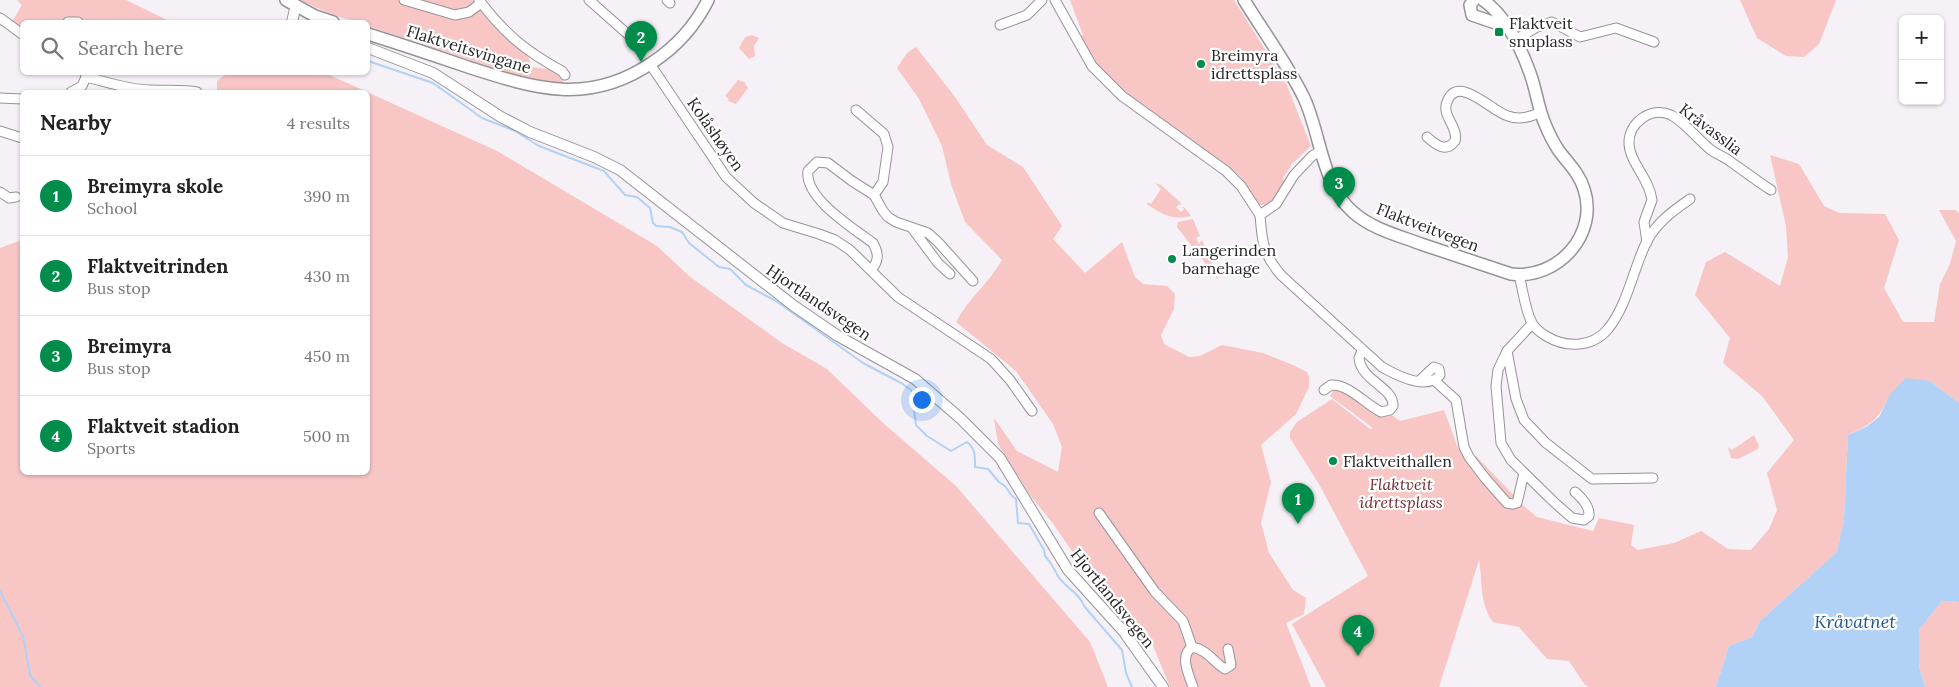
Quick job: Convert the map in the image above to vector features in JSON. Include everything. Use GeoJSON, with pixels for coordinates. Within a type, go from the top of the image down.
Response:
{"type":"FeatureCollection","features":[{"type":"Feature","properties":{"kind":"main road","name":"Flaktveitsvingane"},"geometry":{"type":"LineString","coordinates":[[370,35],[508,80],[545,88],[566,90],[620,80],[650,64],[671,49],[686,34],[708,0]]}},
{"type":"Feature","properties":{"kind":"main road","name":"Flaktveitvegen"},"geometry":{"type":"LineString","coordinates":[[1244,0],[1303,96],[1336,192],[1354,213],[1371,225],[1394,235],[1519,275]]}},
{"type":"Feature","properties":{"kind":"main road"},"geometry":{"type":"LineString","coordinates":[[1474,0],[1470,5],[1472,15],[1507,27]]}},
{"type":"Feature","properties":{"kind":"main road"},"geometry":{"type":"LineString","coordinates":[[1483,0],[1494,10],[1515,40],[1530,74],[1541,112],[1552,139],[1580,178],[1585,190],[1586,218],[1581,236],[1570,252],[1559,262],[1537,272],[1519,275]]}},
{"type":"Feature","properties":{"kind":"main road"},"geometry":{"type":"LineString","coordinates":[[291,2],[315,16],[327,20]]}},
{"type":"Feature","properties":{"kind":"street"},"geometry":{"type":"LineString","coordinates":[[404,0],[455,14],[469,12],[480,2],[526,50],[562,71],[565,75]]}},
{"type":"Feature","properties":{"kind":"street"},"geometry":{"type":"LineString","coordinates":[[589,0],[641,46]]}},
{"type":"Feature","properties":{"kind":"street"},"geometry":{"type":"LineString","coordinates":[[1000,25],[1027,14],[1042,0]]}},
{"type":"Feature","properties":{"kind":"street"},"geometry":{"type":"LineString","coordinates":[[1055,0],[1092,66],[1122,96],[1226,171],[1241,186],[1260,215],[1263,246],[1273,266],[1362,351],[1382,367],[1419,381],[1434,380],[1440,373],[1438,367],[1434,367],[1419,381]]}},
{"type":"Feature","properties":{"kind":"street"},"geometry":{"type":"LineString","coordinates":[[291,2],[292,20]]}},
{"type":"Feature","properties":{"kind":"street"},"geometry":{"type":"LineString","coordinates":[[0,18],[20,33]]}},
{"type":"Feature","properties":{"kind":"street"},"geometry":{"type":"LineString","coordinates":[[1515,40],[1538,27],[1552,22],[1580,37],[1616,28],[1654,42]]}},
{"type":"Feature","properties":{"kind":"street","name":"Hjortlandsvegen"},"geometry":{"type":"LineString","coordinates":[[370,49],[432,73],[508,121],[620,170],[794,306],[838,336],[915,379],[961,419],[1000,458],[1068,570],[1124,632],[1163,687]]}},
{"type":"Feature","properties":{"kind":"street","name":"Kolåshøyen"},"geometry":{"type":"LineString","coordinates":[[650,64],[726,177],[737,188],[784,223],[835,240],[850,250],[898,297],[991,359],[1010,380],[1032,411]]}},
{"type":"Feature","properties":{"kind":"street"},"geometry":{"type":"LineString","coordinates":[[75,90],[82,86],[85,75],[98,76],[130,88],[151,90]]}},
{"type":"Feature","properties":{"kind":"street"},"geometry":{"type":"LineString","coordinates":[[1427,137],[1443,147],[1449,147],[1455,142],[1456,131],[1446,112],[1446,104],[1451,96],[1460,91],[1466,91],[1474,95],[1494,110],[1506,116],[1521,118],[1541,112]]}},
{"type":"Feature","properties":{"kind":"street"},"geometry":{"type":"LineString","coordinates":[[0,98],[20,99]]}},
{"type":"Feature","properties":{"kind":"street"},"geometry":{"type":"LineString","coordinates":[[856,110],[884,134],[888,148],[884,182],[874,196]]}},
{"type":"Feature","properties":{"kind":"street","name":"Kråvasslia"},"geometry":{"type":"LineString","coordinates":[[1647,242],[1644,222],[1652,196],[1650,186],[1631,154],[1629,138],[1632,129],[1638,121],[1650,114],[1670,115],[1712,150],[1771,190]]}},
{"type":"Feature","properties":{"kind":"street"},"geometry":{"type":"LineString","coordinates":[[0,132],[20,137]]}},
{"type":"Feature","properties":{"kind":"street"},"geometry":{"type":"LineString","coordinates":[[1260,215],[1276,204],[1294,175],[1312,156],[1321,151]]}},
{"type":"Feature","properties":{"kind":"street"},"geometry":{"type":"LineString","coordinates":[[871,270],[876,264],[878,257],[873,243],[823,203],[808,183],[808,171],[818,162],[828,163],[874,196],[882,212],[888,217],[928,233],[973,281]]}},
{"type":"Feature","properties":{"kind":"street"},"geometry":{"type":"LineString","coordinates":[[2,197],[16,197]]}},
{"type":"Feature","properties":{"kind":"street","name":"Kråvasslia"},"geometry":{"type":"LineString","coordinates":[[1532,324],[1552,339],[1570,345],[1594,340],[1602,335],[1616,317],[1647,242],[1665,217],[1690,199]]}},
{"type":"Feature","properties":{"kind":"street"},"geometry":{"type":"LineString","coordinates":[[912,228],[938,264],[950,274]]}},
{"type":"Feature","properties":{"kind":"street"},"geometry":{"type":"LineString","coordinates":[[1519,275],[1532,324],[1508,351],[1498,370],[1496,379],[1500,433],[1504,451],[1524,473],[1572,518],[1584,520],[1589,516],[1590,512],[1588,506],[1575,492]]}},
{"type":"Feature","properties":{"kind":"street"},"geometry":{"type":"LineString","coordinates":[[1324,390],[1331,385],[1344,386],[1381,412],[1390,410],[1393,406],[1391,397],[1362,370],[1359,358],[1362,351]]}},
{"type":"Feature","properties":{"kind":"street"},"geometry":{"type":"LineString","coordinates":[[1508,351],[1516,399],[1524,420],[1546,443],[1592,479],[1653,478]]}},
{"type":"Feature","properties":{"kind":"street"},"geometry":{"type":"LineString","coordinates":[[1434,380],[1456,400],[1464,447],[1469,457],[1484,478],[1507,503],[1513,504],[1517,502],[1524,473]]}},
{"type":"Feature","properties":{"kind":"street"},"geometry":{"type":"LineString","coordinates":[[1099,513],[1155,592],[1183,621],[1192,648]]}},
{"type":"Feature","properties":{"kind":"street"},"geometry":{"type":"LineString","coordinates":[[1193,687],[1185,659],[1186,653],[1192,648],[1198,648],[1210,655],[1225,669],[1231,665],[1228,649]]}},
{"type":"Feature","properties":{"kind":"green space"},"geometry":{"type":"Polygon","coordinates":[[[17,0],[126,0],[167,20],[20,20],[20,33],[10,25],[22,5],[17,0]]]}},
{"type":"Feature","properties":{"kind":"green space"},"geometry":{"type":"Polygon","coordinates":[[[299,0],[399,0],[454,17],[481,9],[528,56],[532,67],[554,70],[562,75],[564,84],[534,81],[370,27],[370,20],[350,20],[299,0]]]}},
{"type":"Feature","properties":{"kind":"green space"},"geometry":{"type":"Polygon","coordinates":[[[412,0],[475,0],[471,8],[459,13],[412,0]]]}},
{"type":"Feature","properties":{"kind":"green space"},"geometry":{"type":"Polygon","coordinates":[[[1070,0],[1234,0],[1286,83],[1311,146],[1292,164],[1283,178],[1285,181],[1278,195],[1269,205],[1258,205],[1240,176],[1124,92],[1099,69],[1079,39],[1083,35],[1070,0]]]}},
{"type":"Feature","properties":{"kind":"green space"},"geometry":{"type":"Polygon","coordinates":[[[1740,0],[1836,0],[1819,44],[1804,57],[1786,56],[1757,38],[1740,0]]]}},
{"type":"Feature","properties":{"kind":"green space"},"geometry":{"type":"Polygon","coordinates":[[[752,35],[759,38],[754,46],[755,56],[749,59],[739,48],[745,37],[752,35]]]}},
{"type":"Feature","properties":{"kind":"green space"},"geometry":{"type":"Polygon","coordinates":[[[916,47],[955,97],[987,145],[1023,167],[1062,226],[1053,239],[1085,273],[1122,242],[1135,277],[1143,284],[1167,286],[1175,294],[1174,309],[1161,335],[1164,344],[1189,357],[1200,356],[1222,345],[1263,353],[1307,372],[1309,387],[1296,414],[1261,445],[1271,482],[1261,523],[1269,553],[1293,590],[1306,598],[1304,614],[1286,623],[1311,687],[1170,687],[1147,631],[1098,589],[1054,525],[1030,495],[998,444],[994,418],[1017,451],[1058,472],[1062,447],[1053,424],[1016,371],[956,322],[966,306],[1002,260],[965,222],[951,184],[942,146],[919,99],[897,68],[907,53],[916,47]]]}},
{"type":"Feature","properties":{"kind":"green space"},"geometry":{"type":"Polygon","coordinates":[[[225,75],[329,75],[362,90],[217,90],[217,81],[225,75]]]}},
{"type":"Feature","properties":{"kind":"green space"},"geometry":{"type":"Polygon","coordinates":[[[738,80],[746,83],[748,88],[736,104],[728,101],[729,99],[725,96],[738,80]]]}},
{"type":"Feature","properties":{"kind":"green space"},"geometry":{"type":"Polygon","coordinates":[[[370,93],[497,151],[657,246],[689,276],[782,343],[827,369],[883,423],[956,486],[1090,642],[1108,687],[0,687],[0,248],[20,241],[20,475],[370,475],[370,93]]]}},
{"type":"Feature","properties":{"kind":"green space","name":"Flaktveit idrettsplass"},"geometry":{"type":"Polygon","coordinates":[[[1770,155],[1799,164],[1824,206],[1839,213],[1885,214],[1899,240],[1884,288],[1903,322],[1934,322],[1940,284],[1950,264],[1956,241],[1939,210],[1956,210],[1959,214],[1959,403],[1930,381],[1891,394],[1879,415],[1864,427],[1848,435],[1844,519],[1837,552],[1760,621],[1752,637],[1729,646],[1716,687],[1589,687],[1585,685],[1569,661],[1547,659],[1519,627],[1493,622],[1483,600],[1479,560],[1439,687],[1326,687],[1292,624],[1368,576],[1320,486],[1290,438],[1290,432],[1297,422],[1332,399],[1370,429],[1373,428],[1330,396],[1341,380],[1400,421],[1444,410],[1458,448],[1476,456],[1537,517],[1593,531],[1599,518],[1634,525],[1631,545],[1638,550],[1674,543],[1701,531],[1728,549],[1751,550],[1769,529],[1777,510],[1767,473],[1794,440],[1762,396],[1723,363],[1730,338],[1695,295],[1706,262],[1725,252],[1780,286],[1788,257],[1786,226],[1770,155]]]}},
{"type":"Feature","properties":{"kind":"green space"},"geometry":{"type":"Polygon","coordinates":[[[1155,183],[1161,185],[1181,203],[1180,206],[1179,204],[1176,207],[1181,212],[1184,209],[1182,207],[1184,207],[1191,216],[1179,218],[1168,216],[1148,205],[1147,202],[1151,204],[1161,189],[1155,183]]]}},
{"type":"Feature","properties":{"kind":"green space"},"geometry":{"type":"Polygon","coordinates":[[[1193,219],[1200,236],[1196,238],[1199,244],[1202,240],[1219,281],[1177,227],[1178,222],[1193,219]]]}},
{"type":"Feature","properties":{"kind":"green space"},"geometry":{"type":"Polygon","coordinates":[[[1754,435],[1759,446],[1758,449],[1738,459],[1731,458],[1728,447],[1732,450],[1754,435]]]}},
{"type":"Feature","properties":{"kind":"green space"},"geometry":{"type":"Polygon","coordinates":[[[1942,601],[1959,602],[1959,687],[1925,687],[1919,666],[1919,630],[1942,601]]]}},
{"type":"Feature","properties":{"kind":"water","name":"Kråvatnet"},"geometry":{"type":"Polygon","coordinates":[[[1906,378],[1930,381],[1959,403],[1959,602],[1942,601],[1919,630],[1919,666],[1925,687],[1716,687],[1729,646],[1752,637],[1760,621],[1837,552],[1844,519],[1848,435],[1866,427],[1879,417],[1891,393],[1906,378]]]}},
{"type":"Feature","properties":{"kind":"waterway"},"geometry":{"type":"LineString","coordinates":[[370,62],[433,83],[482,118],[515,131],[539,146],[604,171],[625,195],[637,197],[650,208],[653,223],[656,226],[670,227],[682,232],[689,243],[719,267],[730,269],[746,285],[776,301],[863,363],[911,390],[916,402],[914,410],[916,425],[927,436],[951,451],[967,442],[973,450],[975,467],[988,469],[1016,499],[1018,523],[1029,524],[1044,550],[1045,556],[1058,576],[1079,597],[1084,606],[1122,650],[1126,673],[1132,687]]}},
{"type":"Feature","properties":{"kind":"waterway"},"geometry":{"type":"LineString","coordinates":[[0,591],[23,636],[30,675],[40,687]]}},
{"type":"Feature","properties":{"kind":"place","name":"Flaktveit snuplass"},"geometry":{"type":"Point","coordinates":[1499,32]}},
{"type":"Feature","properties":{"kind":"place","name":"Flaktveitrinden"},"geometry":{"type":"Point","coordinates":[641,62]}},
{"type":"Feature","properties":{"kind":"place","name":"Breimyra idrettsplass"},"geometry":{"type":"Point","coordinates":[1201,64]}},
{"type":"Feature","properties":{"kind":"place","name":"Breimyra"},"geometry":{"type":"Point","coordinates":[1339,208]}},
{"type":"Feature","properties":{"kind":"place","name":"Langerinden barnehage"},"geometry":{"type":"Point","coordinates":[1172,259]}},
{"type":"Feature","properties":{"kind":"place","name":"Flaktveithallen"},"geometry":{"type":"Point","coordinates":[1333,461]}},
{"type":"Feature","properties":{"kind":"place","name":"Breimyra skole"},"geometry":{"type":"Point","coordinates":[1298,524]}},
{"type":"Feature","properties":{"kind":"place","name":"Flaktveit stadion"},"geometry":{"type":"Point","coordinates":[1358,656]}}]}
